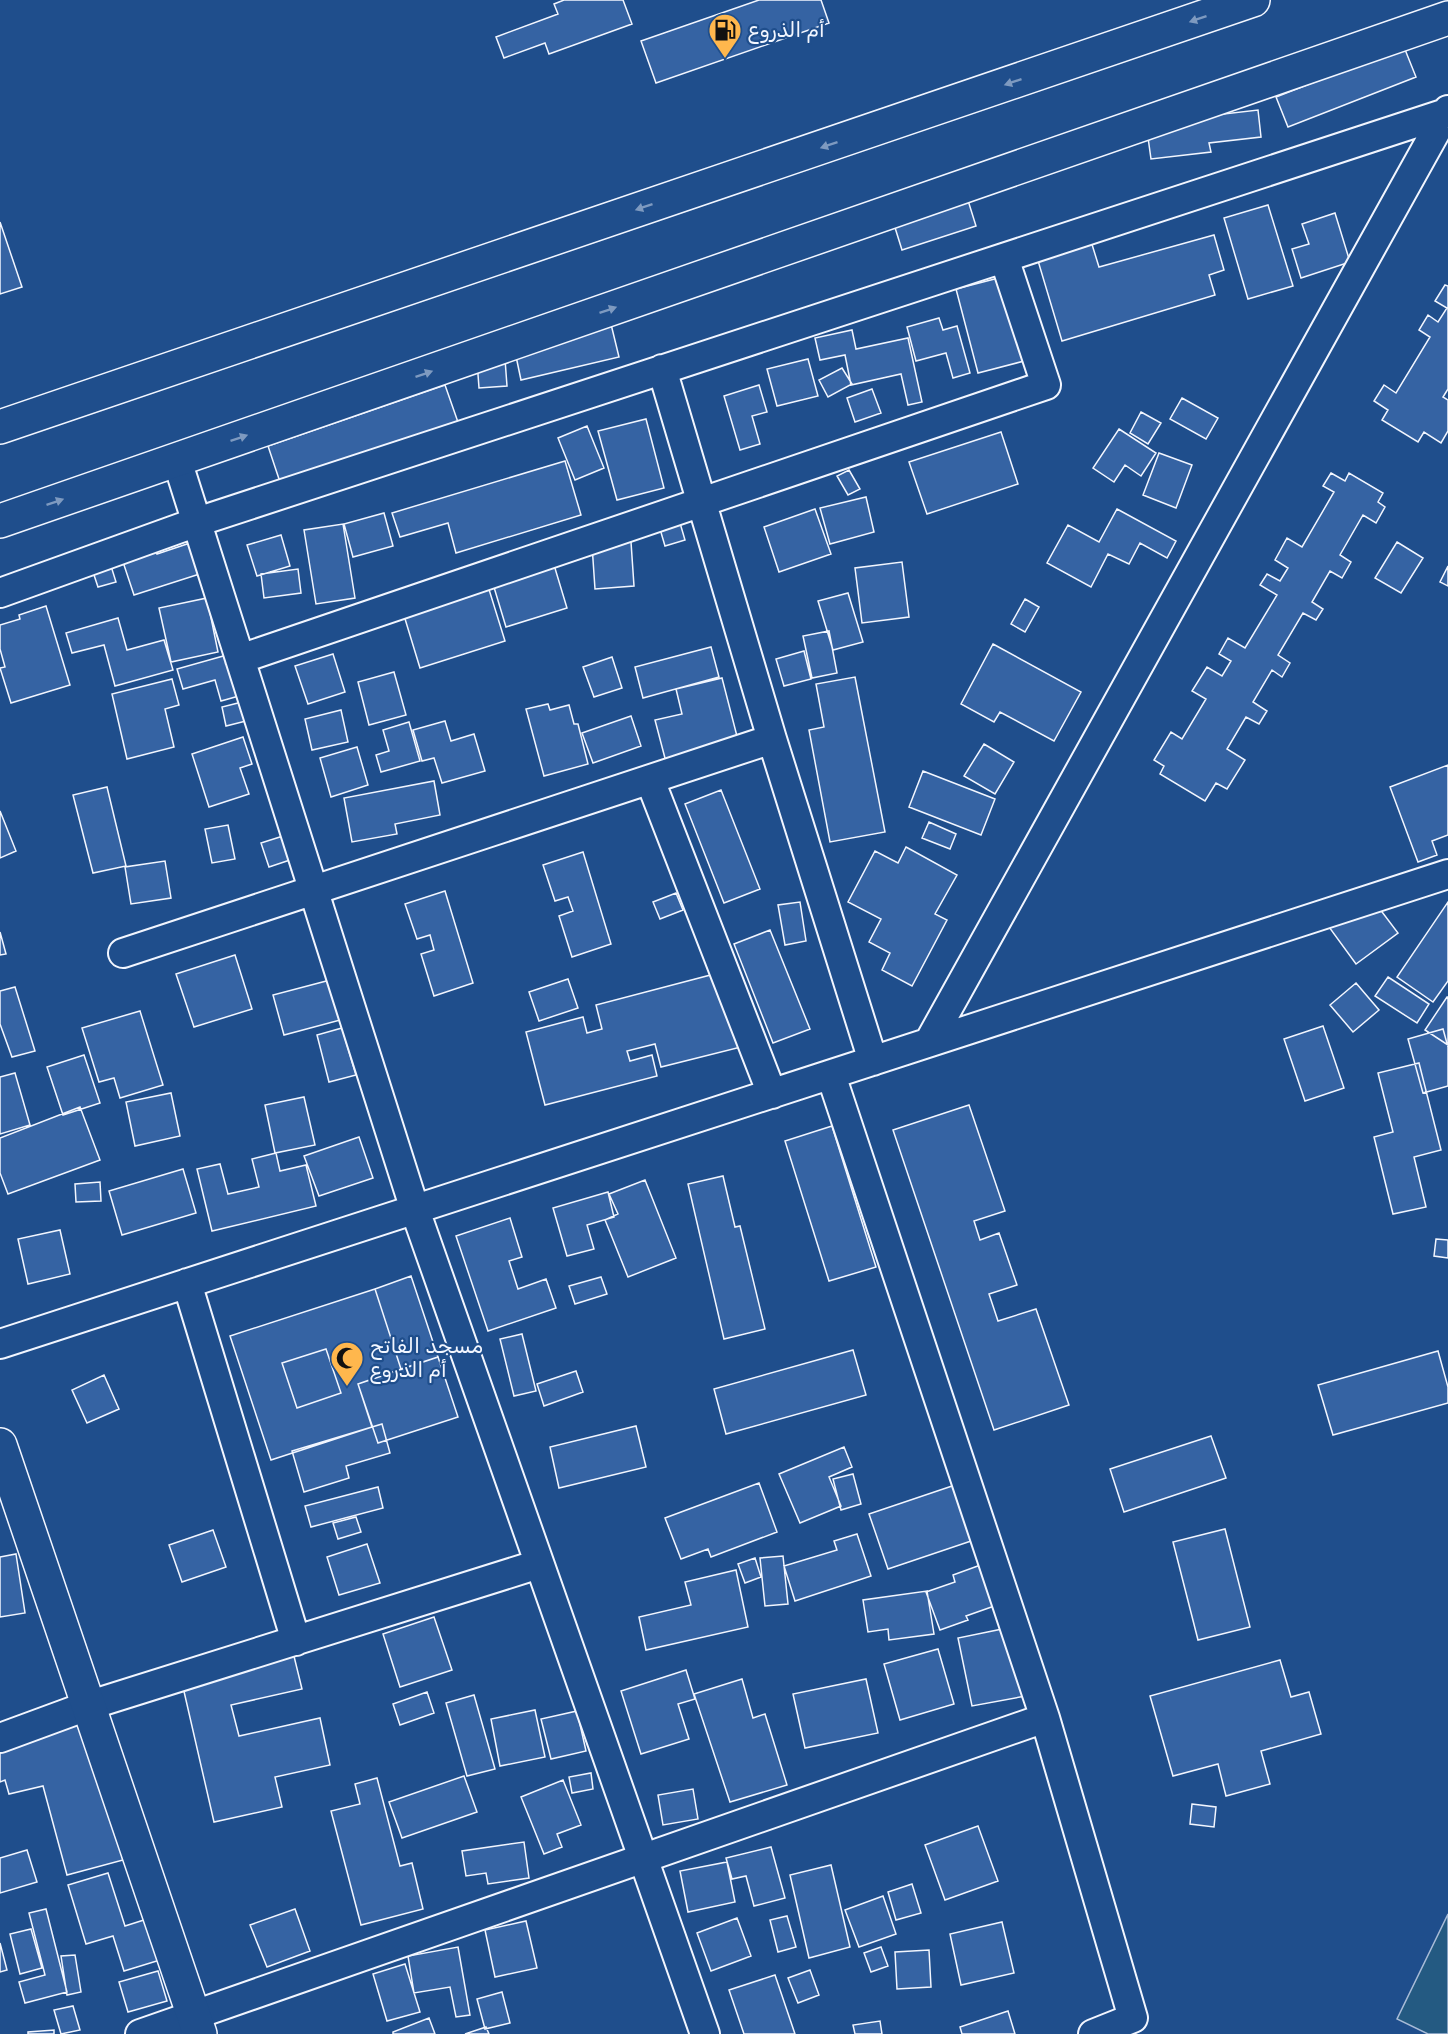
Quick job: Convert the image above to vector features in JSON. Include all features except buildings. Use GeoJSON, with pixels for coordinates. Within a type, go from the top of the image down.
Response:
{"type":"FeatureCollection","features":[{"type":"Feature","properties":{"kind":"main road"},"geometry":{"type":"LineString","coordinates":[[0,427],[1254,0]]}},
{"type":"Feature","properties":{"kind":"main road"},"geometry":{"type":"LineString","coordinates":[[0,521],[1448,18]]}},
{"type":"Feature","properties":{"kind":"main road"},"geometry":{"type":"LineString","coordinates":[[0,1445],[197,2025]]}},
{"type":"Feature","properties":{"kind":"street"},"geometry":{"type":"LineString","coordinates":[[0,593],[197,522],[1447,111]]}},
{"type":"Feature","properties":{"kind":"street"},"geometry":{"type":"LineString","coordinates":[[929,1042],[1447,111]]}},
{"type":"Feature","properties":{"kind":"street"},"geometry":{"type":"LineString","coordinates":[[240,659],[1046,385],[1004,258]]}},
{"type":"Feature","properties":{"kind":"street"},"geometry":{"type":"LineString","coordinates":[[662,369],[772,739],[873,1061]]}},
{"type":"Feature","properties":{"kind":"street"},"geometry":{"type":"LineString","coordinates":[[182,476],[414,1210],[705,2034]]}},
{"type":"Feature","properties":{"kind":"street"},"geometry":{"type":"LineString","coordinates":[[123,953],[772,739]]}},
{"type":"Feature","properties":{"kind":"street"},"geometry":{"type":"LineString","coordinates":[[650,780],[772,1094]]}},
{"type":"Feature","properties":{"kind":"street"},"geometry":{"type":"LineString","coordinates":[[0,1344],[1448,874]]}},
{"type":"Feature","properties":{"kind":"street"},"geometry":{"type":"LineString","coordinates":[[831,1075],[1045,1718],[1133,2018],[1093,2034]]}},
{"type":"Feature","properties":{"kind":"street"},"geometry":{"type":"LineString","coordinates":[[187,1283],[296,1641]]}},
{"type":"Feature","properties":{"kind":"street"},"geometry":{"type":"LineString","coordinates":[[0,1738],[87,1706],[539,1564]]}},
{"type":"Feature","properties":{"kind":"street"},"geometry":{"type":"LineString","coordinates":[[140,2034],[197,2025],[643,1858],[1045,1718]]}},
{"type":"Feature","properties":{"kind":"shaded area"},"geometry":{"type":"Polygon","coordinates":[[[1448,1914],[1448,2034],[1428,2034],[1397,2019],[1448,1914]]]}},
{"type":"Feature","properties":{"kind":"place","name":"أم الذروع"},"geometry":{"type":"Point","coordinates":[725,59]}},
{"type":"Feature","properties":{"kind":"place","name":"مسجد الفاتح أم الذروع"},"geometry":{"type":"Point","coordinates":[347,1387]}}]}
